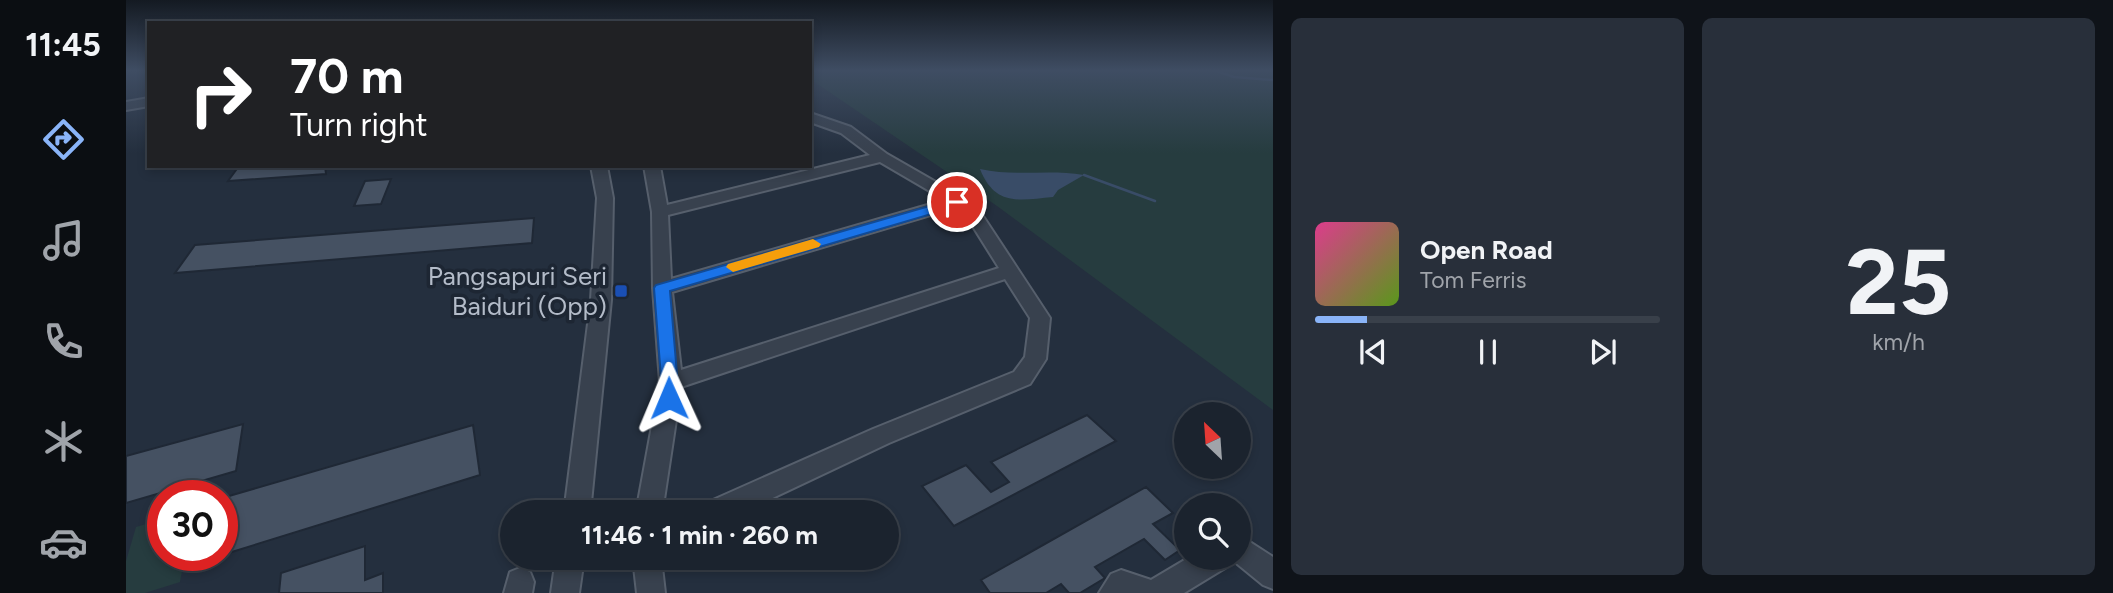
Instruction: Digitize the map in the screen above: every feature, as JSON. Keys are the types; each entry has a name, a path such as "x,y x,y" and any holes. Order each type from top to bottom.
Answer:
{"street":[{"path":"126,106 147,102"},
{"path":"741,500 881,436 1022,378 1035,359 1040,318 973,214 882,157 846,130 812,118"},
{"path":"660,212 882,157"},
{"path":"578,500 601,300 605,198 599,168"},
{"path":"651,500 670,382 662,288 660,212 652,168"},
{"path":"662,288 957,202"},
{"path":"670,382 1010,271"},
{"path":"1251,558 1273,575"},
{"path":"565,593 568,570"},
{"path":"648,570 651,593"},
{"path":"1157,593 1195,570"},
{"path":"1113,593 1121,584 1130,584 1146,593"}],"green space":[{"path":"837,98 1273,98 1273,410 997,206"},
{"path":"147,524 147,571 182,571 180,582 145,593 126,593 126,561 136,527"}],"water":[{"path":"980,169 1084,175 1058,190 1053,197 1019,199 1001,195 993,190"}],"building":[{"path":"238,168 325,168 326,174 228,181"},
{"path":"391,179 381,204 354,206 365,181"},
{"path":"534,218 532,243 175,273 195,245"},
{"path":"1087,415 1116,441 954,526 922,486 966,465 991,492 1009,482 991,462"},
{"path":"243,424 236,471 205,480 147,480 147,497 126,503 126,456"},
{"path":"473,425 480,475 238,550 238,493"},
{"path":"1146,487 1173,513 1153,524 1174,544 1174,554 1165,560 1144,539 1095,567 1105,578 1080,593 1069,593 1061,584 1046,593 990,593 981,580"},
{"path":"365,546 365,580 383,573 383,593 279,593 281,573"}],"waterway":[{"path":"1084,175 1155,201"}],"slow traffic":[{"path":"733,267 813,244"}],"place":[{"name":"Pangsapuri Seri Baiduri (Opp)","path":"621,291"}],"route":[{"path":"669,398 662,288 957,202"}]}
